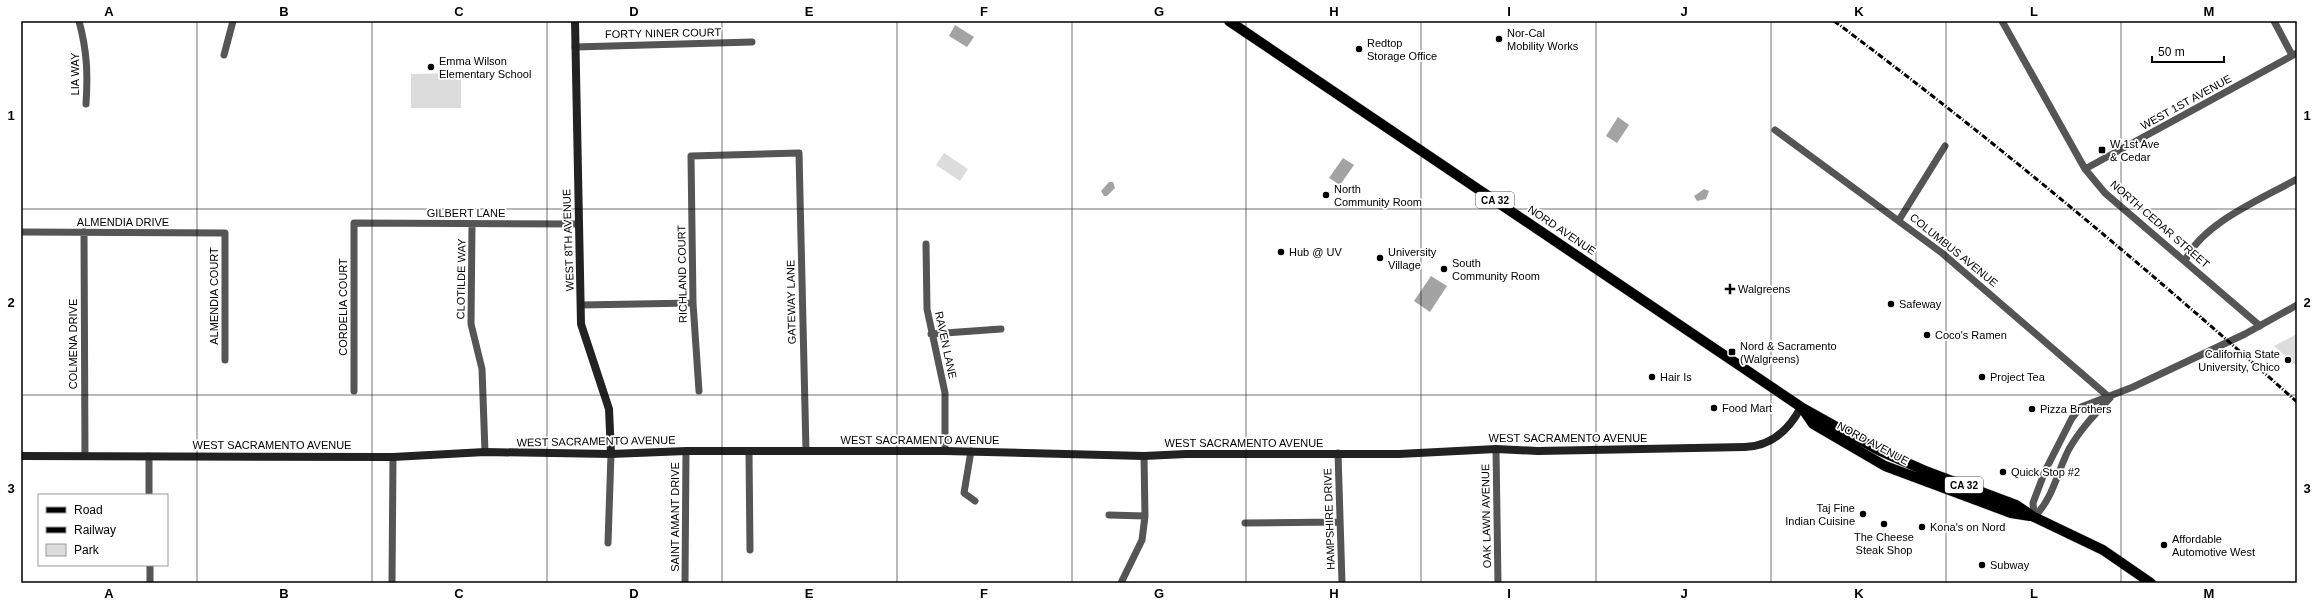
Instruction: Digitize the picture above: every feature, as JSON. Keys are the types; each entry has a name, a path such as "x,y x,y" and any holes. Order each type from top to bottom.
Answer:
{"main road":[{"name":"NORD AVENUE","path":"1229,21 1801,407 1813,424 1885,466 2011,513 2034,517 2103,550 2151,583"}],"street":[{"name":"LIA WAY","path":"79,21 87,50 88,74 86,104"},
{"path":"224,55 233,21"},
{"name":"WEST 8TH AVENUE","path":"575,21 581,324 610,409 611,454"},
{"name":"NORTH CEDAR STREET","path":"2002,21 2085,169 2105,193 2260,326"},
{"path":"2274,21 2295,54"},
{"name":"FORTY NINER COURT","path":"575,47 752,42"},
{"name":"WEST 1ST AVENUE","path":"2085,169 2295,54"},
{"name":"COLUMBUS AVENUE","path":"1775,130 1942,253 2110,398"},
{"path":"1899,220 1945,146"},
{"name":"GATEWAY LANE","path":"691,156 798,153 806,451"},
{"name":"RICHLAND COURT","path":"691,156 693,303 699,391"},
{"path":"2185,261 2191,249 2213,227 2297,179"},
{"name":"GILBERT LANE","path":"354,223 578,224"},
{"name":"CORDELIA COURT","path":"354,223 354,391"},
{"name":"CLOTILDE WAY","path":"472,224 471,324 482,369 485,452"},
{"name":"ALMENDIA DRIVE","path":"21,232 225,233"},
{"name":"COLMENA DRIVE","path":"84,232 85,456"},
{"name":"ALMENDIA COURT","path":"225,233 225,360"},
{"name":"RAVEN LANE","path":"926,244 927,309 931,334 945,393 946,451"},
{"path":"580,305 693,303"},
{"path":"2034,517 2033,503 2052,456 2072,418 2081,407 2110,398 2260,326 2297,305"},
{"path":"931,334 1001,329"},
{"path":"2034,517 2044,507 2078,434 2110,398"},
{"name":"WEST SACRAMENTO AVENUE","path":"21,456 392,457 485,452 611,454 686,451 971,451 1144,456 1399,454 1496,450 1538,451 1760,446 1777,437 1793,423 1801,407"},
{"name":"OAK LAWN AVENUE","path":"1496,450 1498,583"},
{"name":"SAINT AMANT DRIVE","path":"686,451 686,583"},
{"path":"971,451 964,493 975,501"},
{"path":"749,452 750,550"},
{"path":"608,544 611,454"},
{"name":"HAMPSHIRE DRIVE","path":"1338,454 1342,583"},
{"path":"149,456 149,494"},
{"path":"1121,583 1142,540 1145,516 1144,456"},
{"path":"392,457 392,583"},
{"path":"1109,515 1145,516"},
{"path":"1245,523 1339,522"},
{"path":"150,566 150,583"}],"green space":[{"path":"461,73 461,108 411,108 411,74"},
{"path":"944,153 968,169 960,181 936,165"},
{"path":"2297,334 2297,366 2274,346"}],"shaded area":[{"path":"955,25 974,37 967,47 949,36"},
{"path":"1618,117 1629,125 1617,143 1606,136"},
{"path":"1343,158 1354,165 1340,185 1329,178"},
{"path":"1109,182 1113,182 1115,188 1107,196 1104,196 1101,191"},
{"path":"1704,189 1709,191 1706,199 1697,201 1694,196"},
{"path":"1431,276 1447,286 1430,312 1414,301"}],"railway":[{"path":"1834,21 1953,112 2070,206 2241,352 2297,402"}],"place":[{"name":"Nor-Cal Mobility Works","path":"1499,39"},
{"name":"Redtop Storage Office","path":"1359,49"},
{"name":"Emma Wilson Elementary School","path":"431,67"},
{"name":"W 1st Ave & Cedar","path":"2102,150"},
{"name":"North Community Room","path":"1326,195"},
{"name":"Hub @ UV","path":"1281,252"},
{"name":"University Village","path":"1380,258"},
{"name":"South Community Room","path":"1444,269"},
{"name":"Walgreens","path":"1730,289"},
{"name":"Safeway","path":"1891,304"},
{"name":"Coco's Ramen","path":"1927,335"},
{"name":"Nord & Sacramento (Walgreens)","path":"1732,352"},
{"name":"California State University, Chico","path":"2288,360"},
{"name":"Hair Is","path":"1652,377"},
{"name":"Project Tea","path":"1982,377"},
{"name":"Food Mart","path":"1714,408"},
{"name":"Pizza Brothers","path":"2032,409"},
{"name":"Quick Stop #2","path":"2003,472"},
{"name":"Taj Fine Indian Cuisine","path":"1863,514"},
{"name":"The Cheese Steak Shop","path":"1884,524"},
{"name":"Kona's on Nord","path":"1922,527"},
{"name":"Affordable Automotive West","path":"2164,545"},
{"name":"Subway","path":"1982,565"}]}
